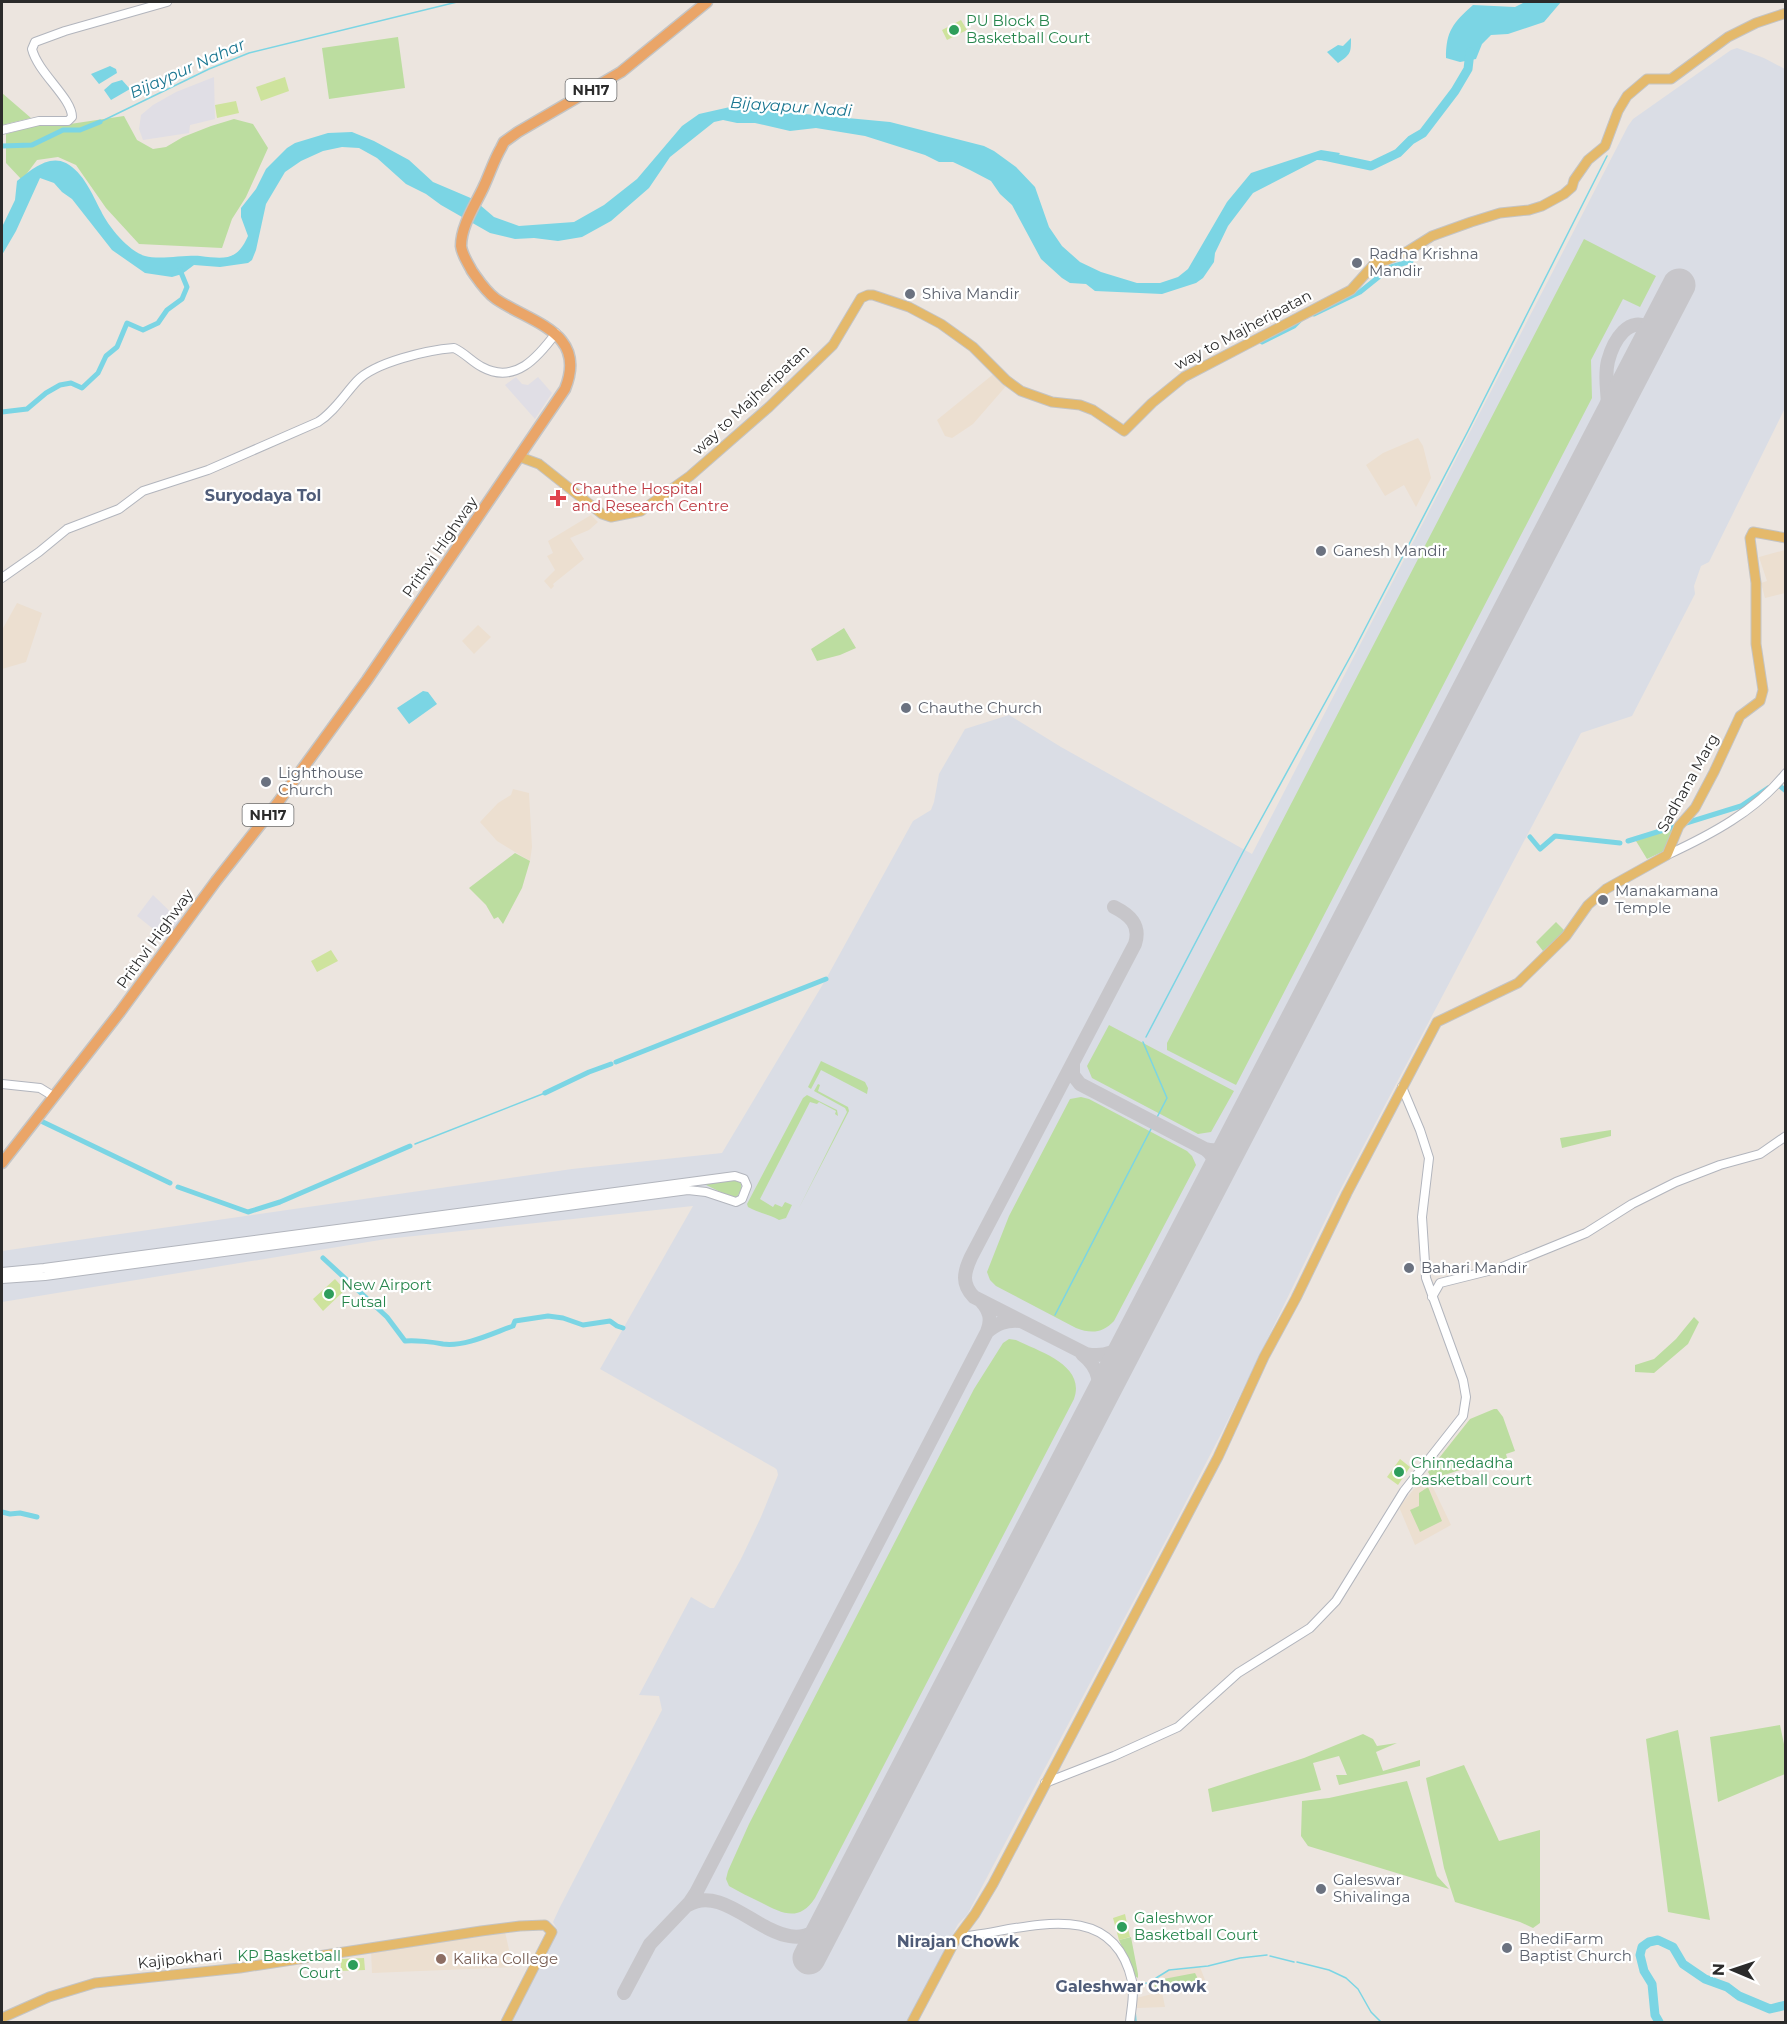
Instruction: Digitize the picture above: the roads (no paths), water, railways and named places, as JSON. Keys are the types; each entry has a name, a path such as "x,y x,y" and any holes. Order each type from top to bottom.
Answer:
{"highway":[{"name":"NH17","path":"556,333 489,293 464,256 462,237 496,156 504,142 621,72 707,2"},
{"name":"Prithvi Highway","path":"2,1163 120,1012 216,881 279,801 367,680 520,457 569,381 571,367 569,353 556,333"}],"main road":[{"path":"2,130 39,121 68,121 72,117 70,105 38,66 32,49 35,42 57,33 167,2"},
{"name":"way to Majheripatan","path":"520,457 539,464 602,514 611,517 641,511 690,476 769,407 833,345 861,298 868,294 909,307 941,324 973,346 1006,380 1021,391 1052,402 1080,405 1093,410 1124,431 1152,403 1184,377 1351,290 1376,262 1408,251 1432,236 1500,213 1529,210 1542,206 1564,194 1572,186 1588,160 1605,146 1618,111 1627,96 1647,79 1671,79 1728,37 1756,23 1785,13"},
{"path":"2,578 67,529 120,509 143,491 208,470 318,422 331,411 358,379 382,364 396,359 454,348 484,369 494,372 514,370 532,362 556,333"},
{"name":"Sadhana Marg","path":"1667,855 1679,826 1695,808 1714,772 1740,716 1762,697 1756,644 1756,584 1750,538 1753,532 1785,538"},
{"path":"912,2022 959,1937 993,1884 1218,1457 1264,1357 1437,1022 1518,983 1566,936 1588,905 1606,889 1667,855"},
{"path":"2,1084 40,1088 53,1096"},
{"path":"959,1937 1052,1924 1070,1923 1091,1927 1108,1937 1120,1950 1133,1983 1130,2022"},
{"name":"Kajipokhari","path":"2,2018 49,1997 94,1983 240,1968 481,1931 545,1925 552,1932 506,2022"}],"street":[{"path":"1667,855 1749,809 1772,790 1785,773"},
{"path":"1045,1783 1114,1756 1178,1726 1238,1673 1311,1628 1336,1601 1404,1491 1463,1416 1466,1397 1463,1380 1426,1278 1422,1216 1429,1158 1402,1087"},
{"path":"1432,1297 1440,1283 1500,1268 1555,1247 1586,1233 1632,1204 1676,1182 1719,1165 1760,1154 1785,1136"},
{"path":"2,1272 735,1176 742,1177 747,1186 742,1199 736,1203 706,1192 688,1190 80,1271 2,1279"}],"water":[{"path":"1525,2 1561,2 1544,22 1508,34 1491,35 1482,44 1476,59 1460,62 1446,58 1447,41 1452,28 1473,5 1515,7"},
{"path":"1351,38 1349,53 1338,63 1327,52 1338,45 1343,46"},
{"path":"110,66 116,69 117,73 99,84 91,74"},
{"path":"122,80 130,89 111,100 104,90 112,83"},
{"path":"730,107 890,122 984,146 1016,167 1035,187 1049,227 1062,246 1080,262 1101,272 1137,283 1160,283 1178,277 1188,269 1227,202 1251,173 1321,150 1340,153 1334,161 1317,160 1253,193 1228,226 1215,253 1214,262 1203,278 1196,283 1162,294 1095,291 1086,284 1070,283 1062,278 1041,259 1012,205 991,181 953,162 939,162 925,155 865,136 816,128 790,131 755,123 723,120 714,122 670,157 649,188 611,221 582,237 558,241 534,238 515,239 490,233 406,184 377,158 359,148 342,147 323,151 301,161 285,172 266,204 256,250 252,260 248,263 220,267 194,265 182,274 172,277 145,273 112,250 72,199 54,183 40,178 16,231 2,255 2,227 15,200 17,181 46,162 66,163 78,172 114,231 125,244 139,253 157,258 194,256 223,258 235,254 248,236 241,217 241,208 256,189 266,169 295,143 328,133 352,132 374,141 409,160 433,182 473,199 494,217 519,226 574,222 604,205 637,179 682,126 699,114"},
{"path":"423,691 428,692 437,704 409,724 397,708"}],"waterway":[{"name":"Bijaypur Nahar","path":"100,122 209,69 249,53 457,2"},
{"name":"Bijayapur Nadi","path":"1324,156 1371,166 1398,153 1411,140 1423,133 1455,91 1468,69 1470,52"},
{"name":"Bijaypur Nahar","path":"2,146 32,145 63,130 80,130 100,122"},
{"path":"1146,1037 1243,852 1354,650 1607,156"},
{"path":"1314,314 1360,292 1391,267 1411,261"},
{"path":"2,412 27,409 60,385 71,383 82,388 98,373 106,356 117,347 127,323 143,330 158,323 167,310 182,299 187,287 180,270"},
{"path":"1262,342 1294,326 1300,320"},
{"path":"1776,783 1786,791"},
{"path":"1628,841 1741,806 1768,788"},
{"path":"1530,837 1540,849 1555,836 1620,843"},
{"path":"616,1062 826,979"},
{"path":"1055,1315 1167,1098 1143,1042"},
{"path":"545,1093 611,1064"},
{"path":"415,1144 545,1093"},
{"path":"43,1122 170,1183"},
{"path":"178,1187 248,1212 280,1202 410,1146"},
{"path":"323,1258 387,1317 405,1341 460,1343 479,1339 513,1326 515,1321 548,1316 583,1325 610,1321 623,1328"},
{"path":"2,1512 37,1517"},
{"path":"1659,2022 1655,2015 1652,1984 1644,1971 1640,1955 1642,1947 1658,1940 1673,1947 1683,1964 1705,1979 1727,1987 1739,1996 1770,2009 1786,2005"},
{"path":"1137,1988 1140,1984 1148,1983 1169,1970 1208,1966 1240,1958 1267,1955"},
{"path":"1270,1956 1294,1962"},
{"path":"1297,1962 1329,1970 1346,1978 1358,1989 1371,2012 1381,2022"},
{"path":"1135,2010 1136,2022"}],"place":[{"name":"PU Block B Basketball Court","path":"954,30"},
{"name":"Radha Krishna Mandir","path":"1357,263"},
{"name":"Shiva Mandir","path":"910,294"},
{"name":"Chauthe Hospital and Research Centre","path":"558,498"},
{"name":"Ganesh Mandir","path":"1321,551"},
{"name":"Chauthe Church","path":"906,708"},
{"name":"Lighthouse Church","path":"266,782"},
{"name":"Manakamana Temple","path":"1603,900"},
{"name":"Bahari Mandir","path":"1409,1268"},
{"name":"New Airport Futsal","path":"329,1294"},
{"name":"Chinnedadha basketball court","path":"1399,1472"},
{"name":"Galeswar Shivalinga","path":"1321,1889"},
{"name":"Galeshwor Basketball Court","path":"1122,1927"},
{"name":"BhediFarm Baptist Church","path":"1507,1948"},
{"name":"Kalika College","path":"441,1959"},
{"name":"KP Basketball Court","path":"353,1965"}],"district":[{"name":"Suryodaya Tol","path":"263,495"},
{"name":"Nirajan Chowk","path":"958,1941"},
{"name":"Galeshwar Chowk","path":"1131,1986"}]}
